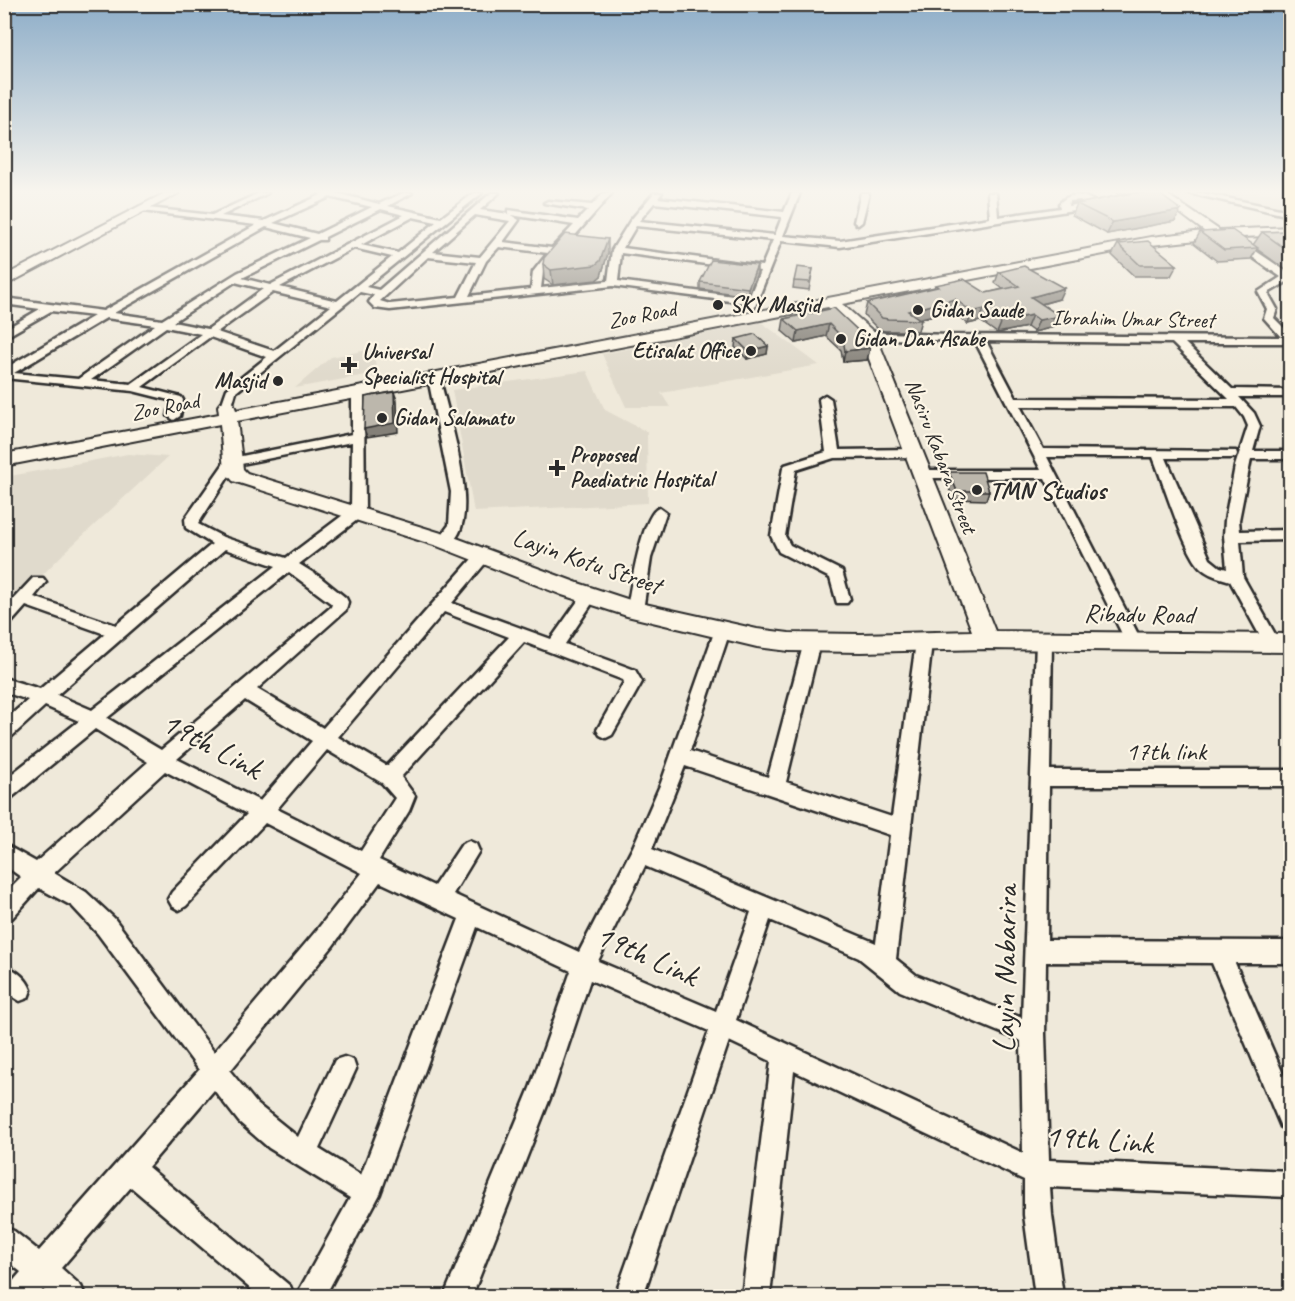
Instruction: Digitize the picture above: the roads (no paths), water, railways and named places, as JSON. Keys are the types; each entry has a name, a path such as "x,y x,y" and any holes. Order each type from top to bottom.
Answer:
{"main road":[{"path":"4,282 57,254"},
{"name":"Zoo Road","path":"4,460 227,412 1047,254"},
{"name":"Zoo Road","path":"4,447 174,416 227,412 358,393 752,309 831,302 1084,254"},
{"name":"Nasiru Kabara Street","path":"831,302 867,333 987,640"},
{"path":"227,412 232,462"},
{"name":"Layin Kotu Street","path":"232,462 234,471 240,477 252,482 444,541 635,610 722,631 789,642 987,640"},
{"name":"Ribadu Road","path":"987,640 1281,643"}],"street":[{"path":"4,375 212,254"},
{"path":"81,382 164,323 234,279 284,254"},
{"path":"133,387 206,332 270,289 337,254"},
{"path":"388,254 399,256"},
{"path":"227,412 231,391 402,254"},
{"path":"482,260 426,254 381,293 374,303 379,306 613,283 752,309 771,254"},
{"path":"462,299 488,254"},
{"path":"536,291 538,272 552,254"},
{"path":"613,283 617,254"},
{"path":"646,254 765,269"},
{"path":"1247,254 1288,277 1263,291 1272,309 1269,318 1290,340"},
{"path":"234,279 339,305"},
{"path":"358,289 381,293"},
{"path":"4,301 164,323 206,332 276,356"},
{"path":"4,313 21,303"},
{"path":"4,335 50,307"},
{"name":"Ibrahim Umar Street","path":"867,333 939,338 1290,340"},
{"path":"978,337 1040,453 1106,590 1134,642"},
{"path":"1175,339 1239,403 1250,416 1254,426 1238,454 1232,536 1235,577 1281,643"},
{"path":"4,375 133,387 176,398 174,416"},
{"path":"434,378 456,479 459,515 453,534 444,541"},
{"path":"4,792 287,565 356,513 358,393"},
{"path":"1228,393 1290,393"},
{"path":"825,399 833,454"},
{"path":"1012,402 1239,403"},
{"path":"4,910 37,875 163,761 338,610 340,602 325,588 287,565 197,531 191,525 192,519 232,462 358,436"},
{"path":"842,599 837,575 784,548 778,536 790,468 833,454 914,453"},
{"path":"1040,453 1290,455"},
{"path":"1158,454 1204,562 1215,571 1235,577"},
{"path":"922,474 1050,474"},
{"path":"635,610 644,558 659,513"},
{"path":"1232,536 1290,535"},
{"path":"4,733 224,542"},
{"path":"179,899 263,811 483,556"},
{"path":"4,620 38,582"},
{"path":"554,646 590,595"},
{"path":"23,599 119,633"},
{"path":"441,605 626,673 633,682 606,730"},
{"path":"459,1296 542,1088 584,965 640,854 680,756 722,631"},
{"path":"389,777 521,635"},
{"path":"775,788 812,642"},
{"path":"884,964 924,642"},
{"name":"Layin Nabarira","path":"1044,642 1033,1034 1038,1215 1049,1296"},
{"name":"19th Link","path":"4,685 43,697 95,720 163,761 438,899 723,1025 1037,1173 1290,1184"},
{"path":"19,1296 214,1071 324,939 371,867 405,796 389,777 245,691"},
{"path":"680,756 901,829"},
{"name":"17th link","path":"1041,778 1290,778"},
{"path":"438,899 469,850"},
{"path":"4,853 79,900 106,926 248,1113 278,1139 367,1194"},
{"path":"640,854 867,950 908,983 1033,1034"},
{"path":"629,1296 764,906"},
{"path":"310,1296 367,1194 471,914"},
{"path":"1036,951 1290,952"},
{"path":"1219,952 1290,1118"},
{"path":"756,1296 784,1053"},
{"path":"303,1155 344,1069"},
{"path":"129,1168 280,1296"},
{"path":"4,1241 71,1296"}],"place":[{"name":"SKY Masjid","path":"718,305"},
{"name":"Gidan Saude","path":"918,310"},
{"name":"Gidan Dan Asabe","path":"841,339"},
{"name":"Etisalat Office","path":"751,351"},
{"name":"Universal Specialist Hospital","path":"349,365"},
{"name":"Masjid","path":"278,381"},
{"name":"Gidan Salamatu","path":"382,418"},
{"name":"Proposed Paediatric Hospital","path":"557,468"},
{"name":"TMN Studios","path":"977,490"}]}
